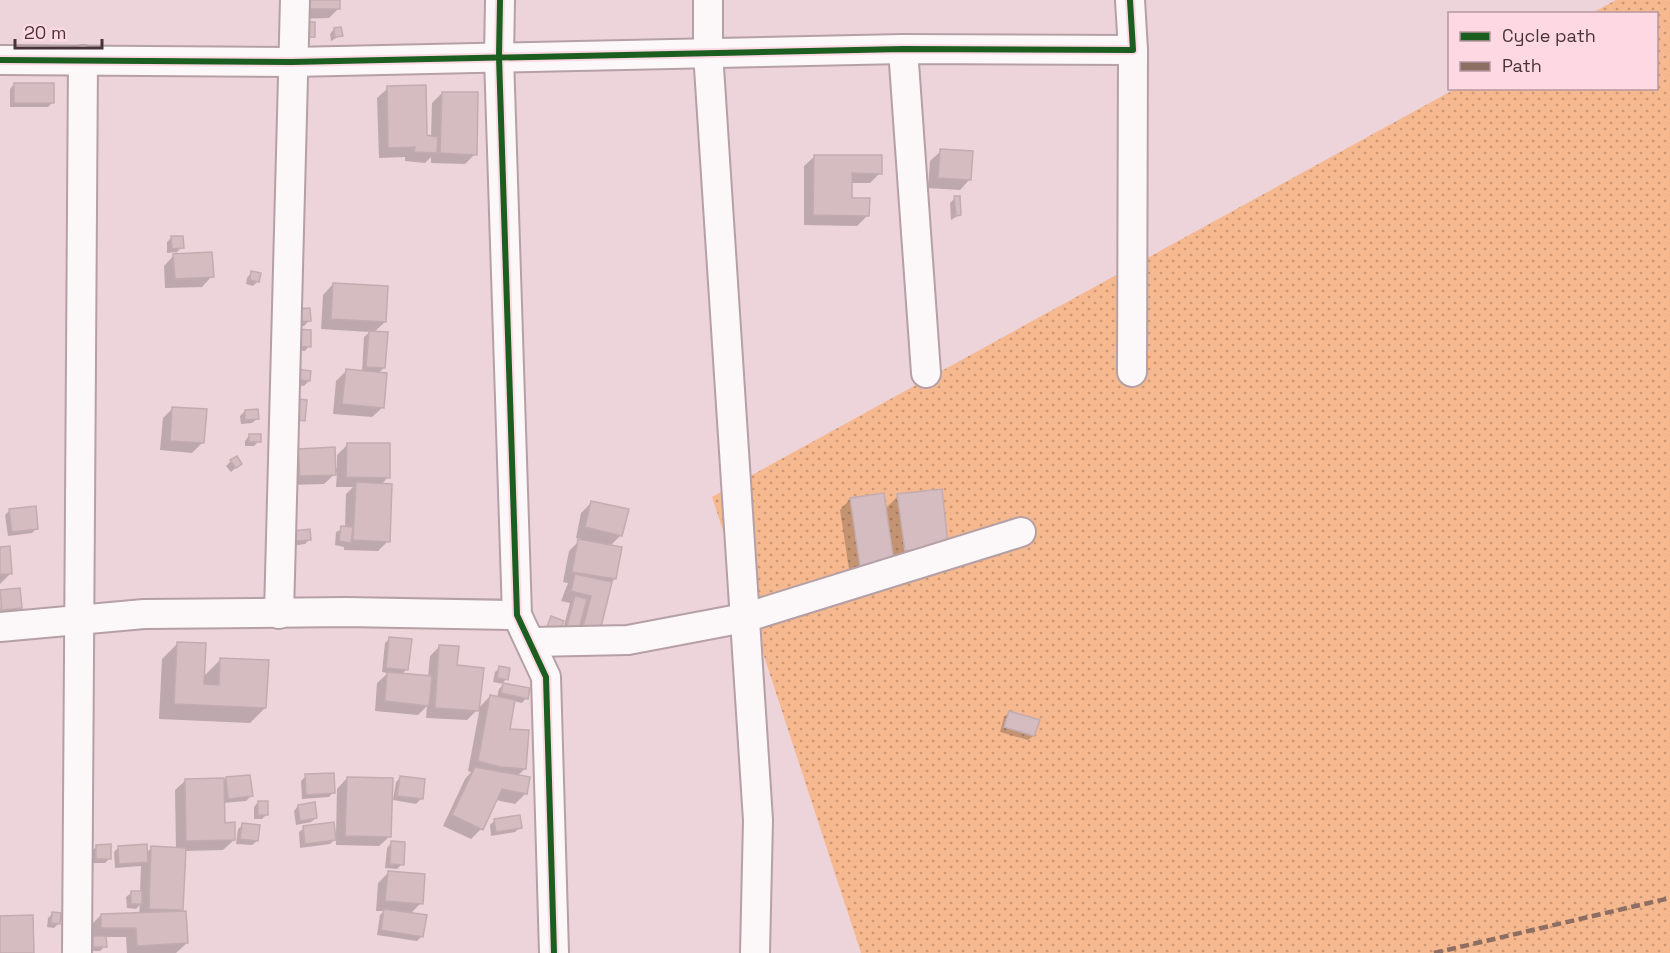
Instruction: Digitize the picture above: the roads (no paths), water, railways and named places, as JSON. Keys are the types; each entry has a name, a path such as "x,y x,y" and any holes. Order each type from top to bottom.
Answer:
{"street":[{"path":"279,614 295,0"},
{"path":"500,0 499,57 517,615 532,642 546,677 554,953"},
{"path":"708,0 708,52 758,820 756,953"},
{"path":"1130,0 1133,50 1132,372"},
{"path":"903,49 926,373"},
{"path":"0,60 292,62 903,49 1133,50"},
{"path":"77,953 83,60"},
{"path":"532,642 628,640 744,618 1021,532"},
{"path":"0,627 144,614 346,612 517,615"}]}
